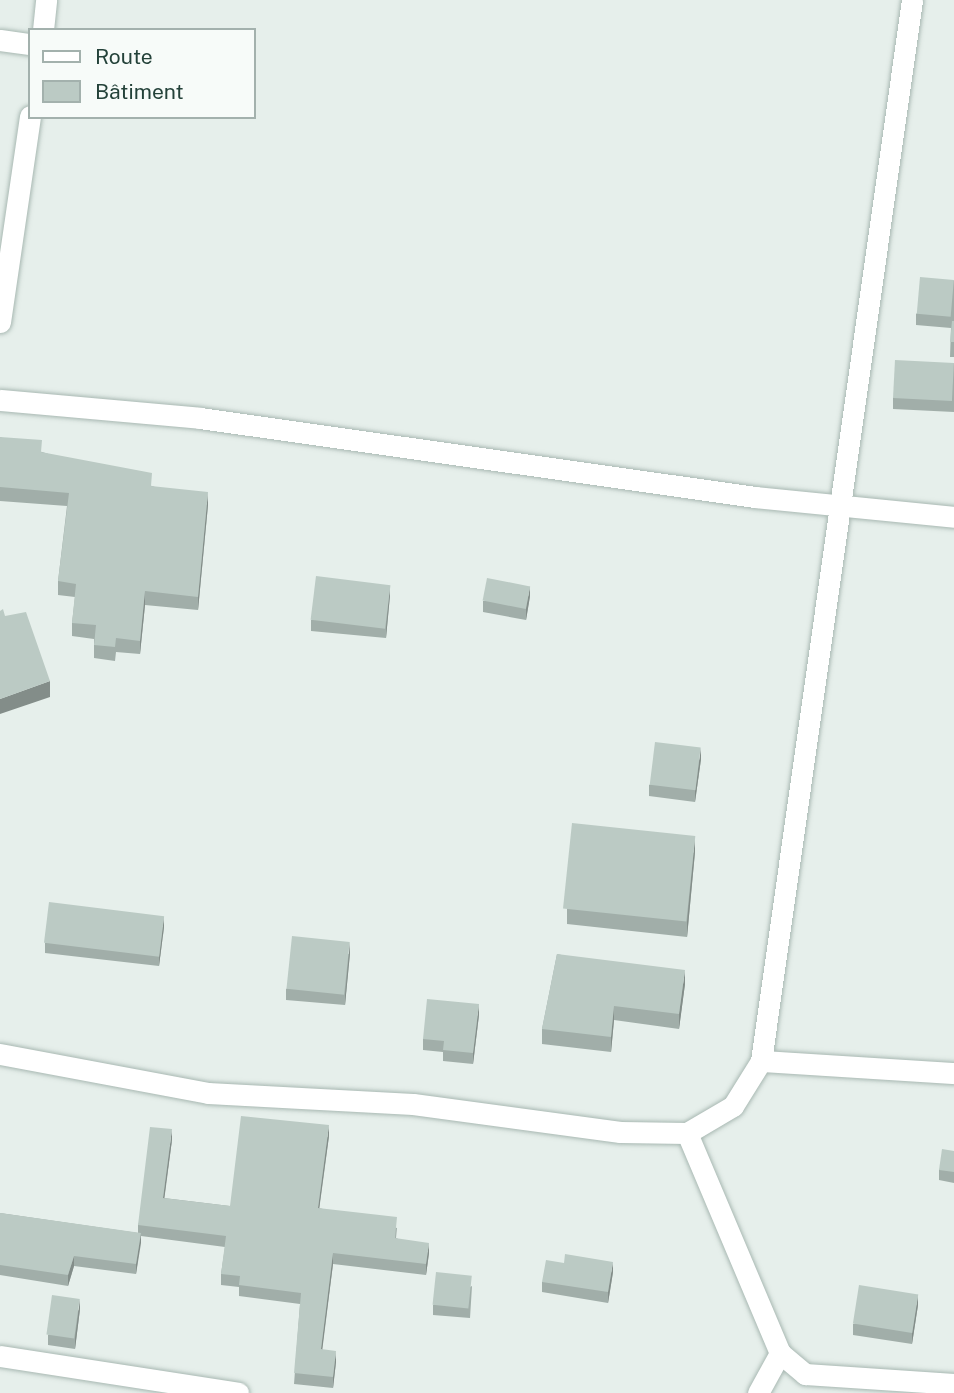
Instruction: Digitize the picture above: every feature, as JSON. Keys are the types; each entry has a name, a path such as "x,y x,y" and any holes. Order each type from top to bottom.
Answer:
{"street":[{"path":"43,28 46,0"},
{"path":"0,1054 208,1093 413,1104 620,1132 687,1133 733,1106 761,1061 844,502 912,0"},
{"path":"0,40 28,44"},
{"path":"0,322 30,119"},
{"path":"0,400 200,418 755,497 844,502 954,517"},
{"path":"761,1061 954,1073"},
{"path":"687,1133 780,1353 805,1374 954,1384"},
{"path":"758,1393 780,1353"},
{"path":"0,1356 238,1393"}],"building":[{"path":"920,277 954,280 951,317 917,314"},
{"path":"952,321 954,342 950,342"},
{"path":"895,360 954,363 952,401 893,398"},
{"path":"0,437 42,440 41,452 152,473 151,486 208,492 198,597 145,591 140,641 116,638 115,647 94,645 96,625 72,623 76,584 58,581 69,493 0,487"},
{"path":"316,576 390,585 385,629 311,620"},
{"path":"487,578 530,586 526,609 483,601"},
{"path":"3,609 5,616 26,612 50,681 0,699 0,611"},
{"path":"655,742 701,748 695,790 650,785"},
{"path":"572,823 695,836 686,921 563,909"},
{"path":"49,902 164,916 159,957 44,943"},
{"path":"292,936 350,942 344,995 286,989"},
{"path":"557,954 685,970 679,1014 614,1006 611,1037 542,1029"},
{"path":"427,999 479,1004 473,1053 443,1050 444,1041 423,1039"},
{"path":"241,1116 329,1125 318,1208 397,1217 395,1238 429,1243 426,1264 333,1253 321,1349 336,1351 333,1377 294,1373 301,1293 239,1285 240,1276 221,1274 226,1236 138,1225 150,1127 172,1129 163,1198 230,1206"},
{"path":"942,1149 954,1151 954,1172 939,1170"},
{"path":"0,1213 141,1233 136,1264 74,1256 68,1275 0,1265"},
{"path":"565,1254 613,1262 608,1292 542,1282 546,1260 564,1263"},
{"path":"436,1272 472,1276 468,1309 433,1305"},
{"path":"859,1285 918,1294 912,1333 853,1324"},
{"path":"52,1295 80,1299 74,1339 46,1335"}]}
